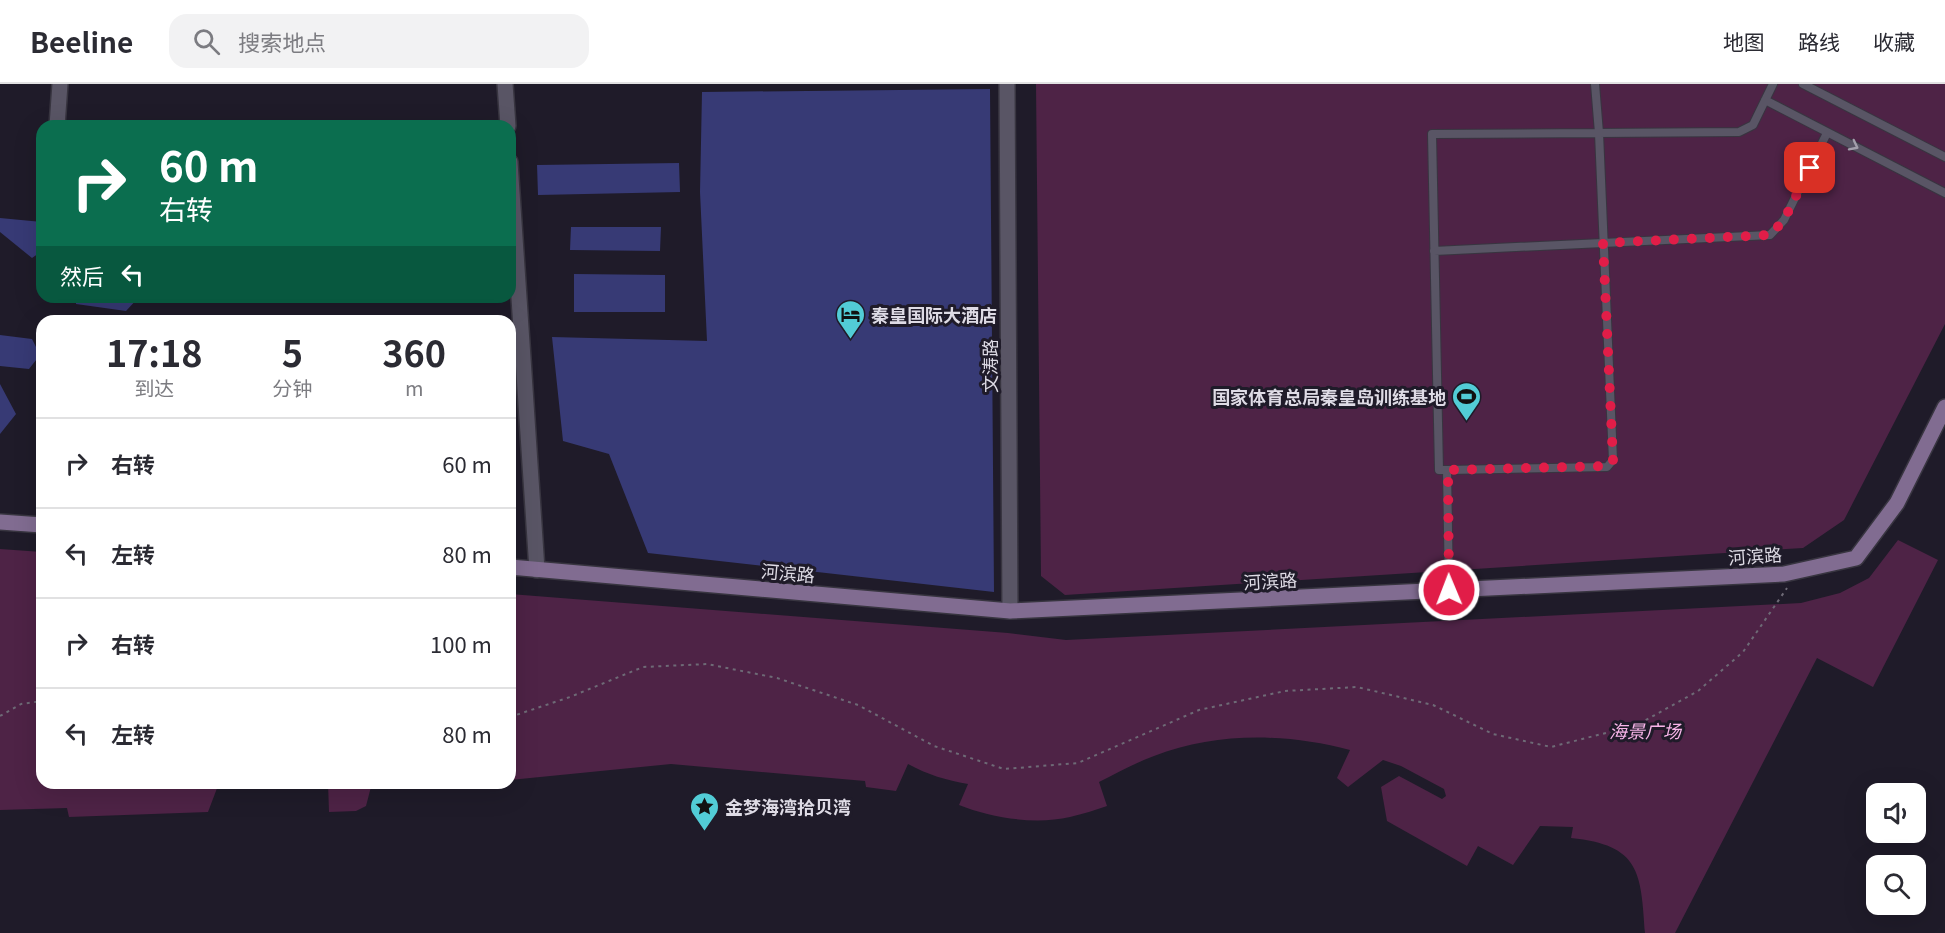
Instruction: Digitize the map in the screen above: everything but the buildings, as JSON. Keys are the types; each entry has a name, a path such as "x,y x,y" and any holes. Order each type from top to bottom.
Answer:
{"street":[{"path":"57,120 60,84"},
{"path":"505,84 508,120"},
{"name":"文涛路","path":"1007,84 1010,611"},
{"path":"516,253 537,570"},
{"name":"河滨路","path":"516,568 1010,611 1784,574 1856,558 1897,503 1945,407"},
{"path":"0,522 36,525"}],"lane":[{"path":"1595,84 1599,133 1613,460 1608,466 1439,470 1432,134 1599,133 1739,132 1753,125 1773,84"},
{"path":"1803,84 1945,157"},
{"path":"1765,100 1945,193"},
{"path":"1434,251 1770,235 1784,220 1827,133"},
{"path":"1448,470 1449,590"}],"path":[{"path":"516,715 570,697 643,668 707,664 777,678 858,705 934,746 1004,769 1078,763 1199,710 1285,691 1357,687 1433,705 1493,734 1551,747 1637,725 1698,691 1743,652 1799,570"},
{"path":"0,716 21,704 36,702"}],"green space":[{"name":"国家体育总局秦皇岛训练基地","path":"1036,84 1945,84 1945,324 1844,520 1803,548 1065,595 1041,576"},
{"name":"海景广场","path":"1898,540 1938,560 1873,687 1817,658 1675,933 1645,933 1641,893 1632,865 1624,855 1611,847 1571,838 1573,827 1540,826 1513,865 1478,846 1467,866 1387,821 1381,787 1399,776 1442,799 1446,796 1444,789 1401,766 1383,760 1348,787 1337,778 1350,750 1301,740 1226,739 1178,748 1140,762 1099,782 1107,806 1070,817 1043,820 999,817 959,805 968,784 937,777 908,764 896,791 866,787 865,781 671,764 516,779 516,594 1008,633 1066,640 1801,603 1840,593 1869,578"},
{"path":"0,549 36,552 36,789 217,789 208,812 69,817 67,808 0,810"},
{"path":"328,789 370,789 366,806 356,811 329,812"}],"place":[{"name":"秦皇国际大酒店","path":"850,340"},
{"name":"国家体育总局秦皇岛训练基地","path":"1467,422"},
{"name":"金梦海湾拾贝湾","path":"704,832"}],"route":[{"path":"1449,590 1448,470 1608,466 1613,460 1603,243 1770,235 1784,220 1810,168"}]}
